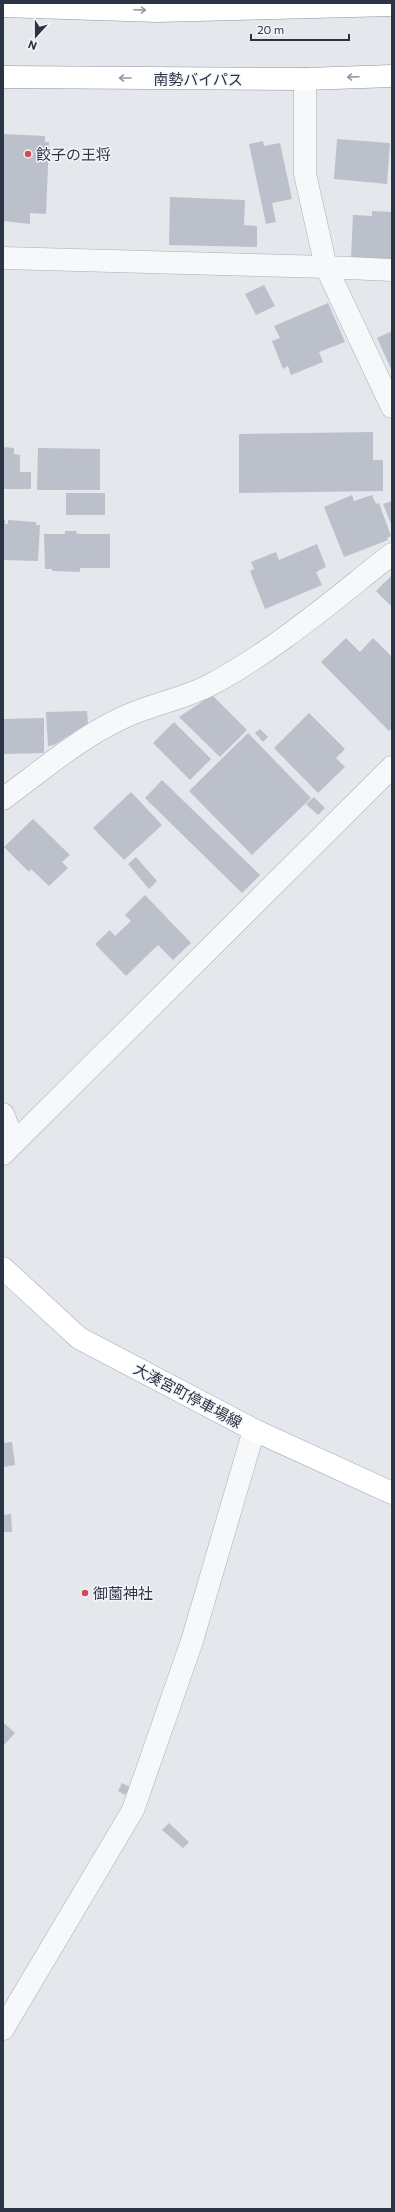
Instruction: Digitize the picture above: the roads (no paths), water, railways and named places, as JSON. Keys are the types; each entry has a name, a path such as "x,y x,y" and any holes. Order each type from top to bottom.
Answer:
{"main road":[{"path":"3,6 157,11 392,5"},
{"name":"南勢バイパス","path":"3,77 305,79 392,76"},
{"name":"大湊宮町停車場線","path":"3,1268 79,1338 254,1430 392,1493"}],"street":[{"path":"305,79 305,174 326,268 392,407"},
{"path":"3,258 392,270"},
{"path":"3,798 91,734 122,718 173,701 208,686 271,647 392,554"},
{"path":"8,1148 392,767"},
{"path":"3,1114 8,1148"},
{"path":"3,2028 133,1810 192,1641 254,1430"}],"place":[{"name":"餃子の王将","path":"28,154"},
{"name":"御薗神社","path":"85,1593"}]}
